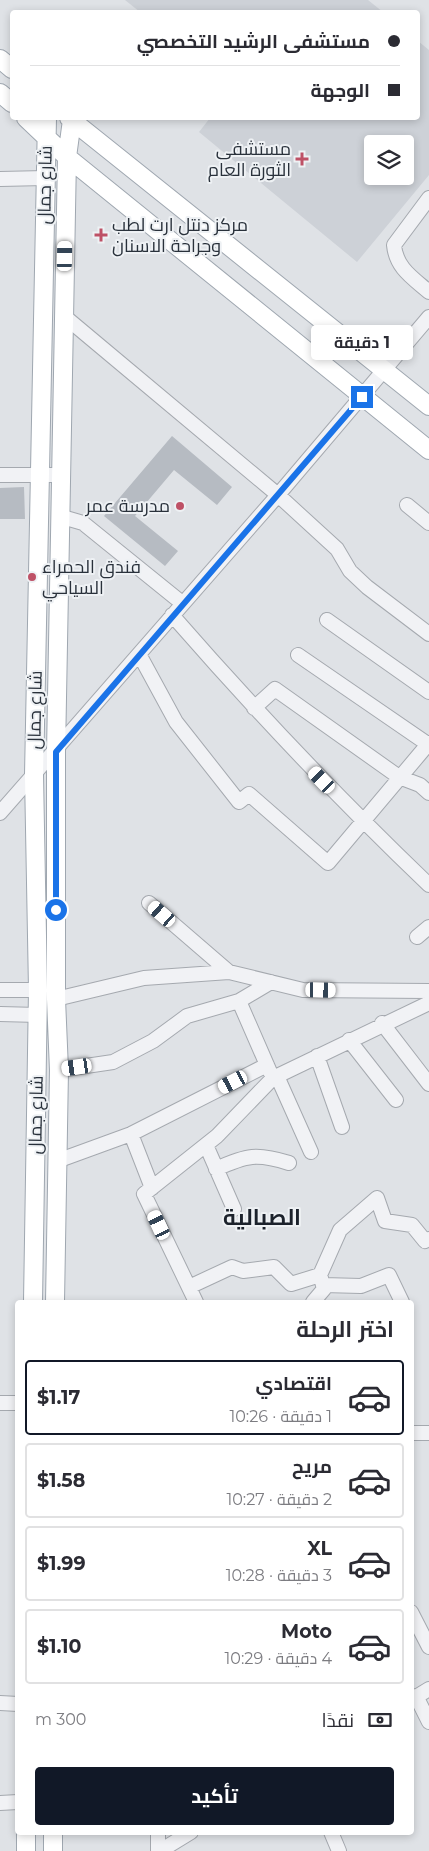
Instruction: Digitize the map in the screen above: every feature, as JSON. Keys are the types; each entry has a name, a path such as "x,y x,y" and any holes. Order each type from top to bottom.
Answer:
{"main road":[{"path":"0,59 10,67"},
{"path":"0,93 10,101"},
{"path":"28,120 67,157 429,450"},
{"name":"شارع جمال","path":"33,1300 38,1015 34,775 47,120"},
{"name":"شارع جمال","path":"55,1300 59,1070 56,998 56,752 59,516 67,157 70,120"},
{"path":"71,120 429,406"},
{"path":"26,1835 26,1851"},
{"path":"53,1835 53,1851"}],"street":[{"path":"0,179 45,178"},
{"path":"429,198 394,245 395,256 400,267 429,292"},
{"path":"64,316 278,496 337,549 350,571 367,587 429,634"},
{"path":"0,813 56,752 182,603 278,496 428,321"},
{"path":"0,475 60,475"},
{"path":"407,505 429,522"},
{"path":"59,516 83,523 182,603"},
{"path":"172,615 254,708 363,823 429,885"},
{"path":"327,620 429,692"},
{"path":"139,654 176,722 238,802 249,794 328,863 363,823 399,777 429,744 298,655"},
{"path":"254,708 275,689 399,777 420,785 429,793"},
{"path":"149,903 229,972"},
{"path":"417,938 429,927"},
{"path":"56,998 144,978 229,972 303,990 429,992"},
{"path":"59,1070 113,1062 153,1041 186,1016 239,1001 271,982"},
{"path":"0,990 38,990"},
{"path":"239,1001 272,1073 312,1152"},
{"path":"57,1161 131,1134 272,1073 317,1056 382,1023 429,1003"},
{"path":"0,1014 38,1015"},
{"path":"382,1023 429,1084"},
{"path":"348,1040 396,1100"},
{"path":"317,1056 342,1127"},
{"path":"195,1300 144,1194 218,1136 272,1073"},
{"path":"131,1134 152,1188"},
{"path":"206,1145 234,1209"},
{"path":"216,1169 239,1158 265,1155 289,1163"},
{"path":"319,1293 340,1230 377,1198 385,1221 412,1224 425,1241 429,1238"},
{"path":"189,1287 232,1267 243,1271 274,1267 291,1284 319,1293 361,1286 389,1276 401,1300"},
{"path":"0,1403 15,1403"},
{"path":"414,1433 429,1433"},
{"path":"414,1618 429,1648"},
{"path":"429,1689 414,1698 429,1722"},
{"path":"0,1703 15,1704"},
{"path":"0,1803 15,1802"},
{"path":"158,1835 159,1851 186,1835"},
{"path":"332,1835 338,1851"}],"shaded area":[{"path":"125,0 368,0 380,10 138,10"},
{"name":"مستشفى الثورة العام","path":"420,43 429,50 429,175 357,262 199,132 208,120 420,120"}],"building":[{"path":"172,436 232,487 217,505 174,470 135,516 178,551 165,566 104,516"},
{"path":"24,487 25,519 0,519 0,488"}],"place":[{"name":"مستشفى الثورة العام","path":"302,159"},
{"name":"مركز دنتل ارت لطب وجراحة الاسنان","path":"101,235"},
{"name":"مدرسة عمر","path":"180,506"},
{"name":"فندق الحمراء السياحي","path":"32,577"}],"district":[{"name":"الصبالية","path":"262,1217"}],"route":[{"path":"56,910 56,752 182,603 278,496 362,397"}]}
